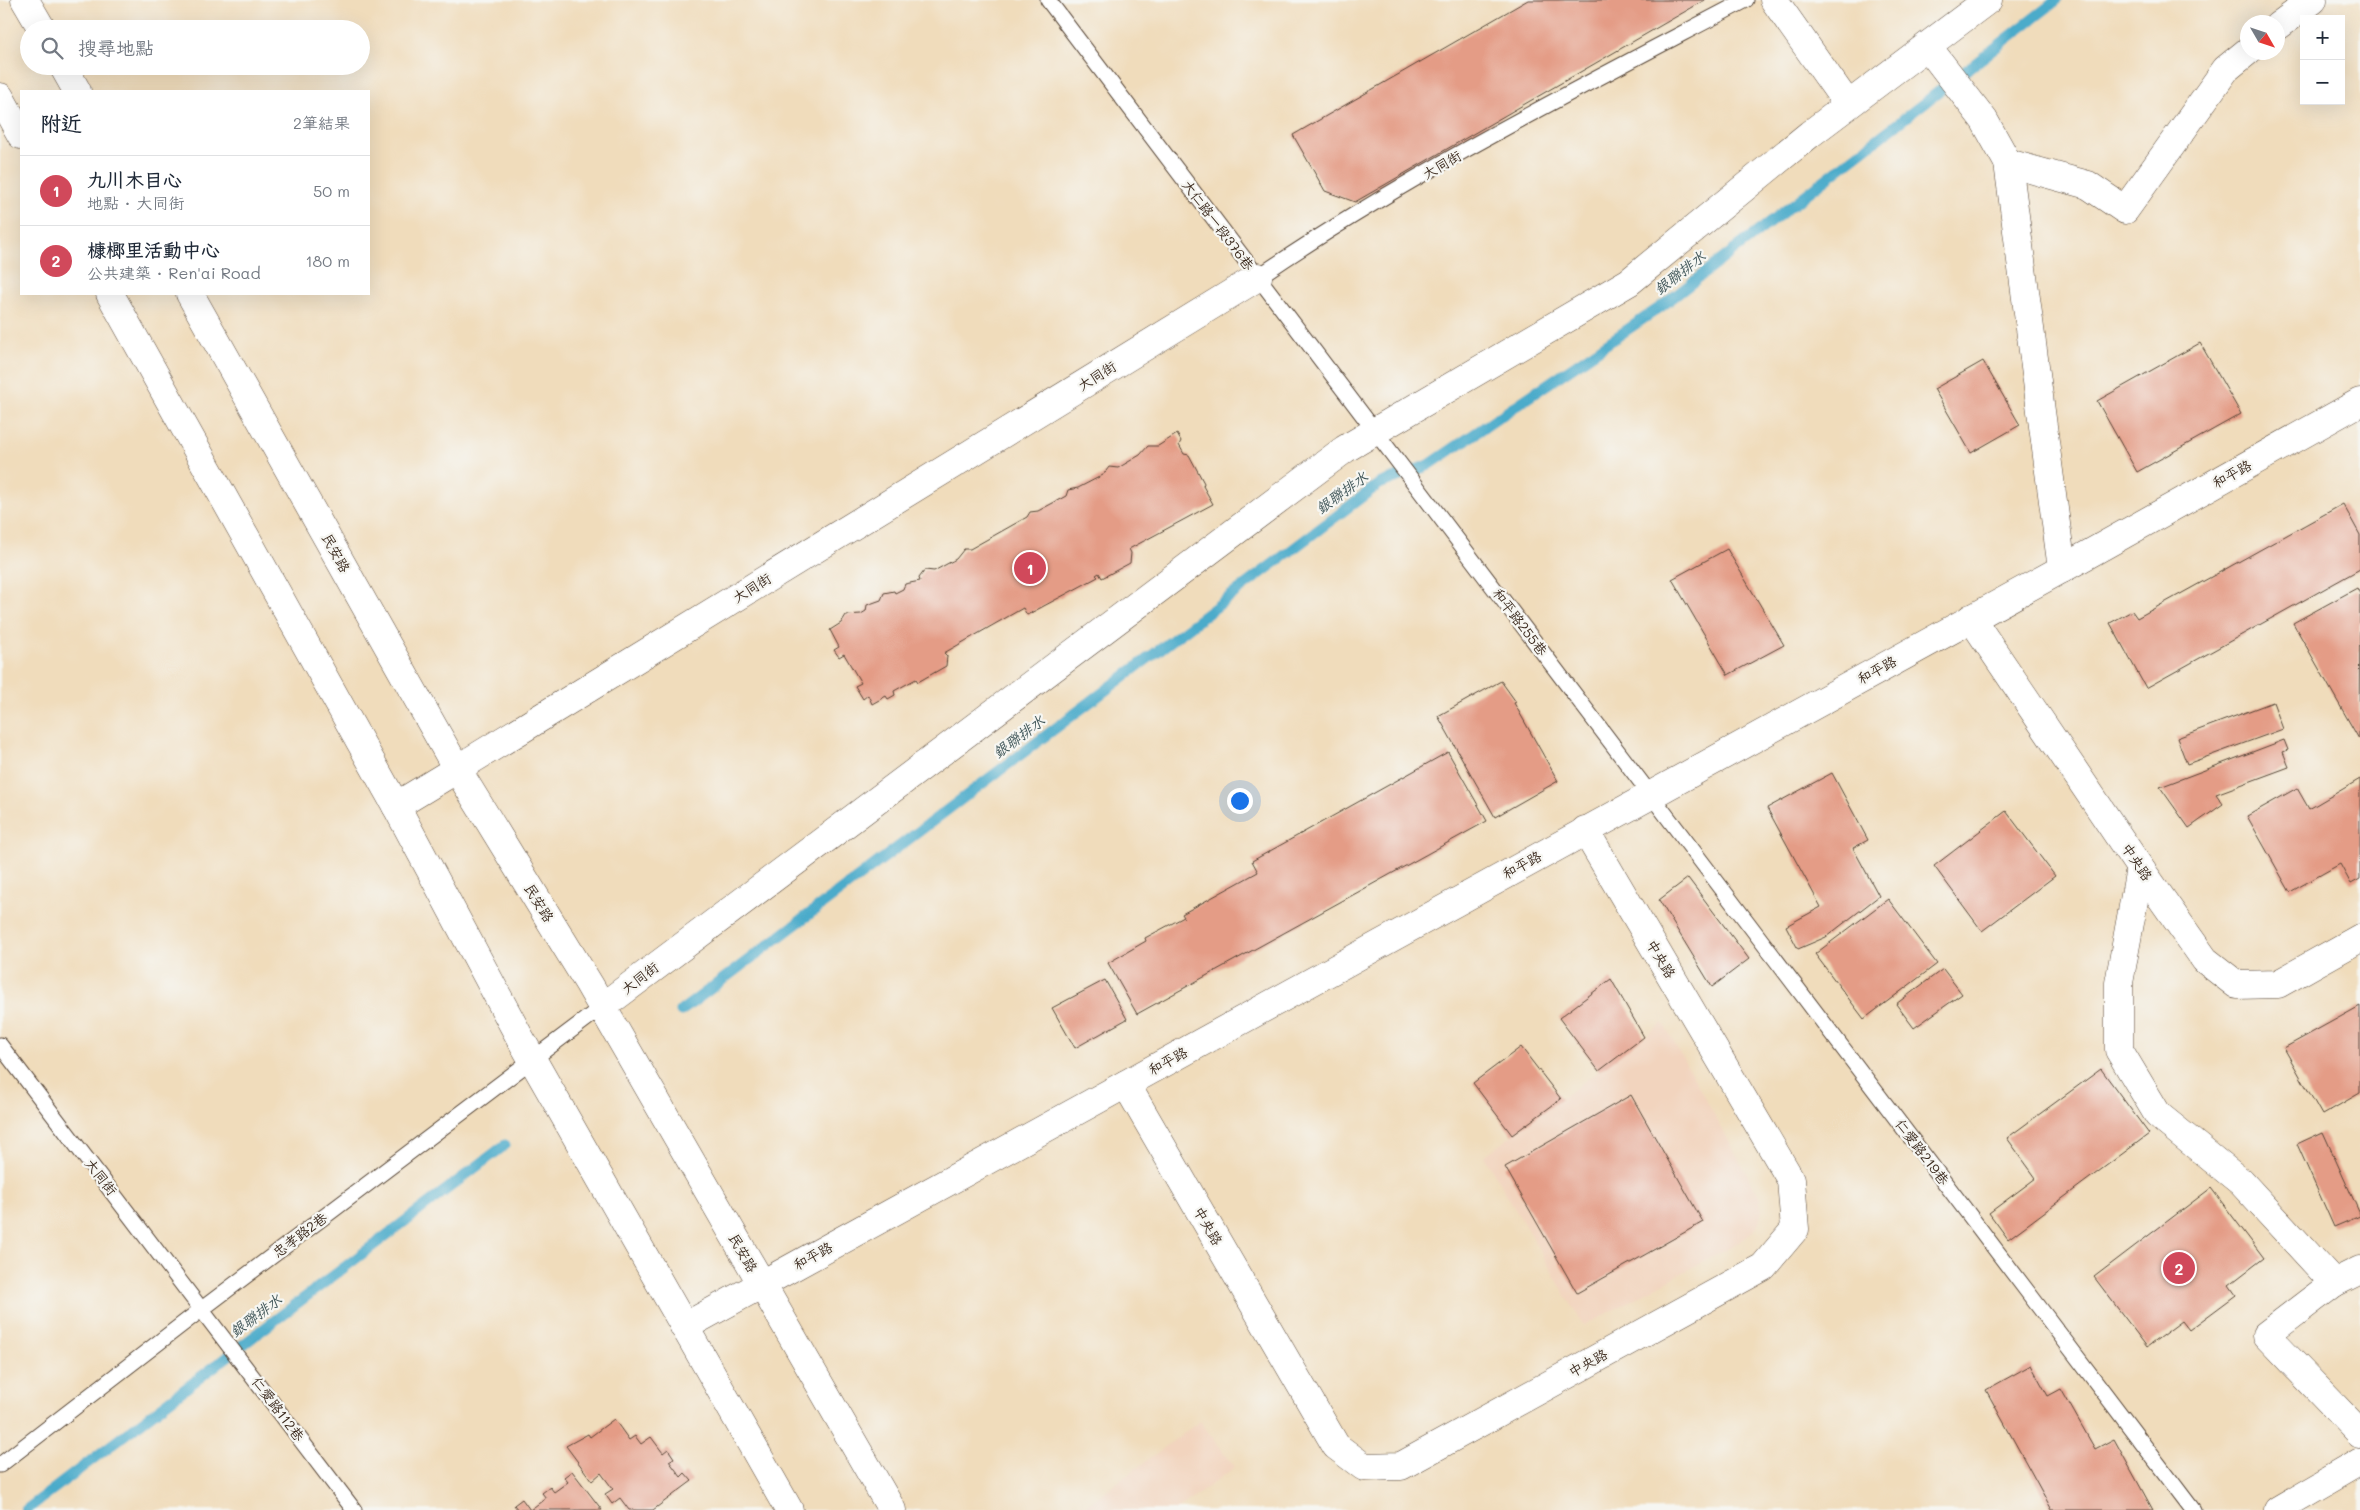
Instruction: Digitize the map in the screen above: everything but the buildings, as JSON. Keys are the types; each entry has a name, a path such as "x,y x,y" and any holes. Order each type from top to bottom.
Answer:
{"street":[{"path":"25,0 37,20"},
{"path":"1774,0 1848,105"},
{"path":"1988,0 1928,47 1984,120 2008,163 2062,569"},
{"path":"2285,21 2313,0"},
{"name":"大同街","path":"602,1006 1345,448 1382,440 1629,282 1848,105 1928,47"},
{"path":"2008,163 2088,184 2125,210 2226,69 2240,58"},
{"path":"68,75 76,90"},
{"path":"0,97 20,133"},
{"name":"大同街","path":"396,806 1258,277"},
{"path":"111,295 396,806 532,1059 789,1510"},
{"name":"民安路","path":"191,295 457,769 602,1006 892,1510"},
{"name":"和平路","path":"684,1327 2062,569 2360,402"},
{"name":"中央路","path":"1972,618 2140,868 2205,960 2237,985 2278,984 2360,938"},
{"name":"中央路","path":"1126,1084 1336,1446 1364,1467 1402,1466 1763,1267 1794,1229 1791,1180 1585,830"},
{"path":"2140,868 2119,983 2119,1050 2158,1115 2241,1182 2334,1283"},
{"path":"2360,1270 2334,1283 2266,1335 2360,1433"},
{"path":"2278,1510 2360,1462"}],"lane":[{"name":"大仁路一段376巷","path":"1048,0 1382,440"},
{"name":"大同街","path":"1258,277 1323,232 1532,114 1746,0"},
{"name":"和平路255巷","path":"1382,440 1651,794"},
{"name":"仁愛路219巷","path":"1651,794 2193,1510"},
{"name":"忠孝路2巷","path":"0,1465 202,1309 602,1006"},
{"name":"大同街","path":"0,1045 202,1309"},
{"name":"仁愛路112巷","path":"202,1309 354,1510"}],"shaded area":[{"path":"1663,1023 1759,1195 1762,1211 1755,1229 1739,1242 1584,1326 1484,1156"},
{"path":"1200,1421 1235,1467 1177,1510 1080,1510"}],"waterway":[{"name":"銀聯排水","path":"681,1011 1379,484 1429,465 1662,306 2057,0"},
{"name":"銀聯排水","path":"26,1510 505,1145"}],"place":[{"name":"九川木目心","path":"1030,568"},
{"name":"槺榔里活動中心","path":"2179,1268"}]}
